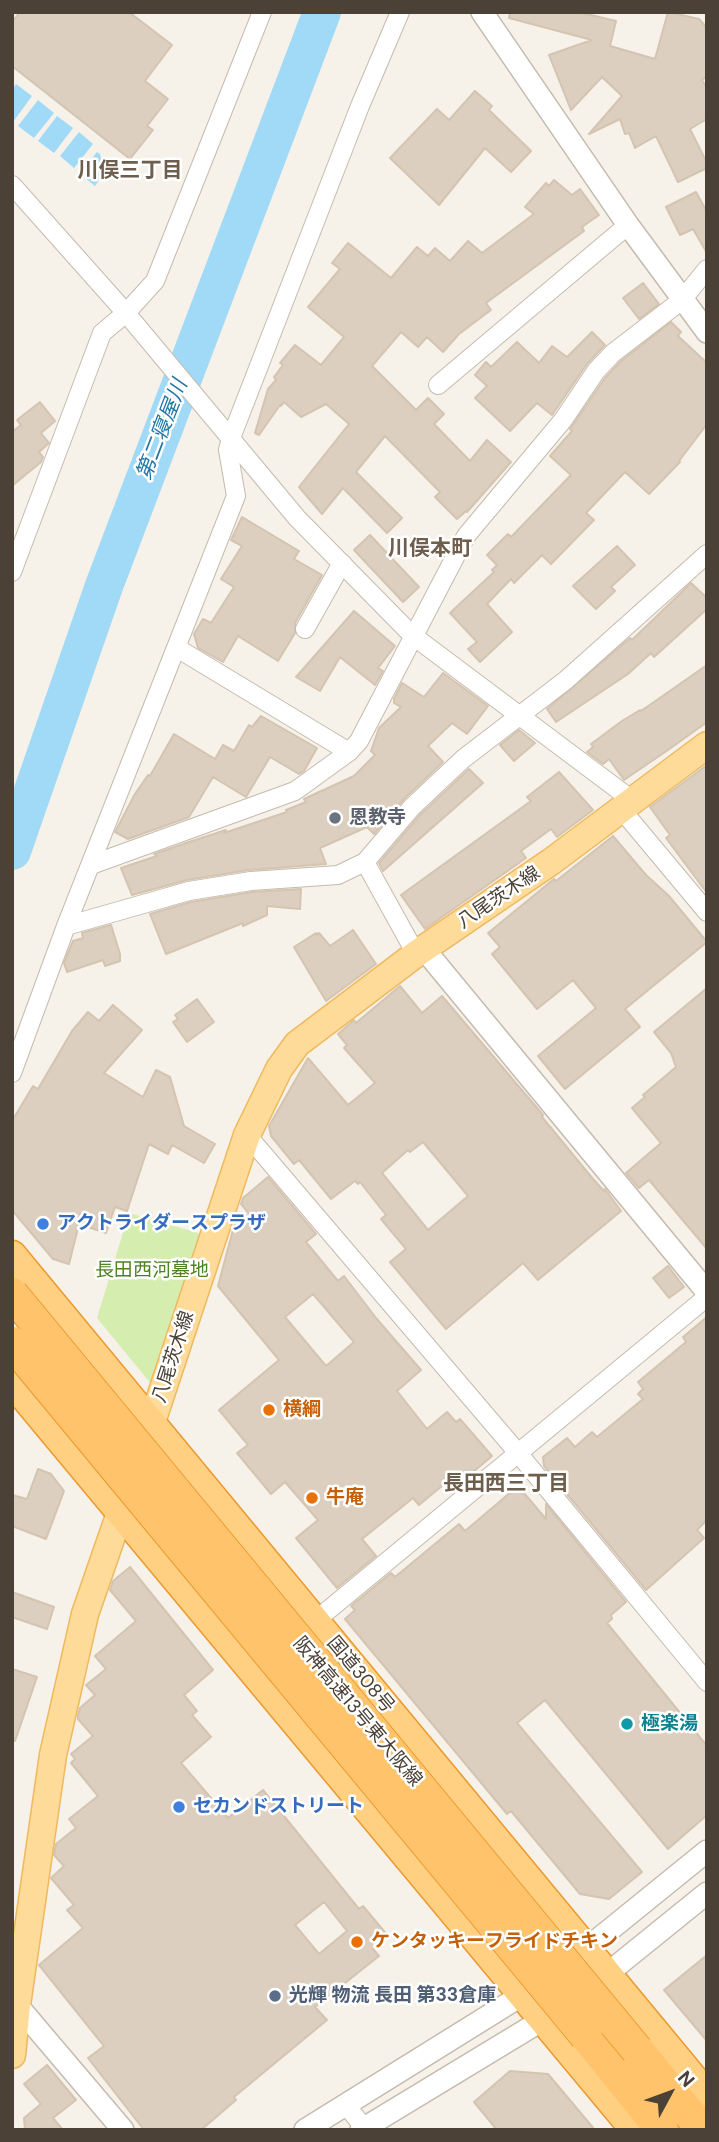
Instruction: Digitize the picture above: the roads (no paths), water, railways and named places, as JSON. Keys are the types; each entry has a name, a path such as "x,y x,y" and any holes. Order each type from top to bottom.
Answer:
{"highway":[{"name":"国道308号","path":"12,1255 707,2095"},
{"name":"阪神高速13号東大阪線","path":"12,1294 703,2130"},
{"name":"阪神高速13号東大阪線","path":"12,1343 662,2130"},
{"path":"12,1382 635,2130"},
{"path":"586,2036 617,2077 650,2130"}],"main road":[{"name":"八尾茨木線","path":"12,2055 53,1755 85,1614 152,1424 247,1135 279,1069 297,1044 420,952 552,861 707,745"}],"street":[{"path":"12,572 17,537 102,333 126,313 155,281 262,12"},
{"path":"12,1073 66,926 236,496 228,450 231,438 355,119 400,12"},
{"path":"482,12 628,225 707,332"},
{"path":"12,184 126,313 297,518 412,635 518,715 626,805 707,912"},
{"path":"438,385 628,225"},
{"path":"91,865 295,791 349,752 359,740 466,536 563,420 596,371 613,352 682,300 707,269"},
{"path":"66,926 189,891 251,881 338,875 365,862 422,797 463,759 566,680 707,554"},
{"path":"305,629 342,563"},
{"path":"177,649 349,752"},
{"path":"315,1621 707,1295 420,952 365,862"},
{"path":"247,1135 518,1453 707,1682"},
{"path":"305,2130 524,1996 588,1949 707,1851"},
{"path":"346,2105 364,2129 544,2020 608,1974 707,1893"},
{"path":"17,2005 123,2130"}],"water":[{"path":"16,84 32,96 13,122 12,90"},
{"path":"38,100 54,113 34,138 18,126"},
{"path":"57,116 73,128 54,153 38,141"},
{"path":"79,132 93,144 74,168 60,156"},
{"path":"97,152 100,154 104,173 95,186 80,174"}],"waterway":[{"name":"第二寝屋川","path":"12,851 104,586 322,12"}],"place":[{"name":"恩教寺","path":"335,818"},
{"name":"アクトライダースプラザ","path":"43,1224"},
{"name":"横綱","path":"269,1410"},
{"name":"牛庵","path":"312,1498"},
{"name":"極楽湯","path":"627,1724"},
{"name":"セカンドストリート","path":"179,1807"},
{"name":"ケンタッキーフライドチキン","path":"357,1942"},
{"name":"光輝 物流 長田 第33倉庫","path":"275,1996"}],"district":[{"name":"川俣三丁目","path":"130,171"},
{"name":"川俣本町","path":"430,549"},
{"name":"長田西三丁目","path":"506,1484"}],"park label":[{"name":"長田西河墓地","path":"152,1271"}]}
